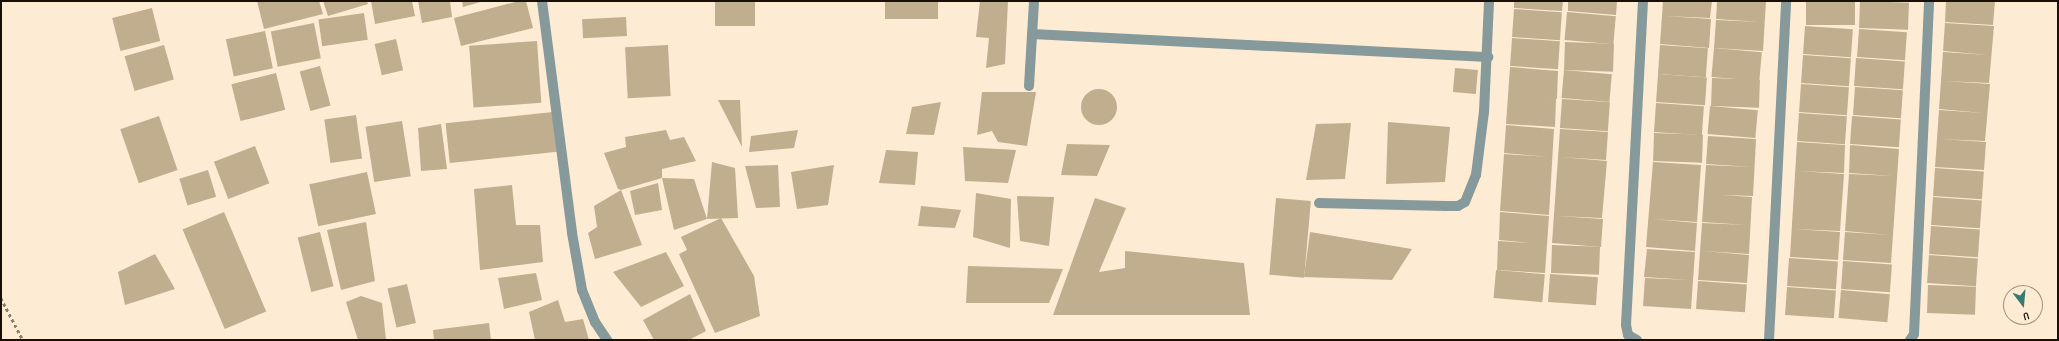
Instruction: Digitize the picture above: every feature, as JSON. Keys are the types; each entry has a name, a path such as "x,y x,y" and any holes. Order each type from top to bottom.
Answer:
{"street":[{"path":"542,1 572,234 582,290 595,322 608,340"},
{"path":"1029,86 1034,1"},
{"path":"1319,204 1458,206 1465,202 1476,175 1488,57 1489,1"},
{"path":"1637,340 1628,335 1626,324 1643,1"},
{"path":"1769,340 1786,1"},
{"path":"1910,340 1914,334 1929,1"},
{"path":"1032,34 1488,57"}],"path":[{"path":"1,298 23,340"}],"building":[{"path":"257,1 319,1 323,14 264,29"},
{"path":"323,1 367,1 368,4 328,16"},
{"path":"371,1 412,1 415,16 375,24"},
{"path":"418,1 450,1 452,17 422,23"},
{"path":"462,1 484,1 463,7"},
{"path":"519,1 526,1 533,28 461,46 454,18"},
{"path":"715,1 755,1 755,26 715,26"},
{"path":"885,1 938,1 938,19 885,19"},
{"path":"980,1 1008,1 1005,64 986,68 989,38 976,37"},
{"path":"1514,1 1563,1 1562,11 1514,8"},
{"path":"1568,1 1617,1 1616,15 1568,11"},
{"path":"1663,1 1712,1 1710,18 1665,16 1711,19 1709,48 1660,44"},
{"path":"1717,1 1766,1 1763,51 1714,48 1716,20 1761,22 1716,19"},
{"path":"1806,1 1855,1 1855,25 1806,25"},
{"path":"1860,1 1909,3 1908,30 1859,28"},
{"path":"1946,1 1995,1 1993,25 1945,22"},
{"path":"152,8 160,41 120,51 112,18"},
{"path":"1514,9 1562,12 1560,40 1512,37"},
{"path":"1567,12 1616,16 1613,44 1565,40"},
{"path":"364,13 368,40 322,46 318,19"},
{"path":"626,17 627,36 583,38 582,19"},
{"path":"314,23 321,58 278,67 271,31"},
{"path":"1945,23 1994,26 1989,83 1944,81 1990,84 1985,141 1940,139 1986,142 1984,170 1935,167 1939,110 1984,113 1939,109 1943,52 1988,55 1943,51"},
{"path":"1805,26 1853,29 1851,57 1803,54"},
{"path":"1859,29 1907,32 1905,60 1857,57"},
{"path":"265,31 273,68 234,76 226,39"},
{"path":"1512,38 1560,41 1558,69 1510,66"},
{"path":"396,39 403,70 382,75 375,44"},
{"path":"537,41 541,103 473,108 469,46"},
{"path":"1565,42 1614,44 1613,72 1564,70"},
{"path":"164,45 174,80 135,91 125,56"},
{"path":"668,45 671,96 628,98 625,47"},
{"path":"1660,45 1708,48 1706,77 1658,74"},
{"path":"1714,48 1762,52 1759,81 1711,77"},
{"path":"1803,55 1851,58 1849,86 1801,83"},
{"path":"1856,58 1905,61 1903,89 1854,86"},
{"path":"320,66 331,106 310,111 300,71"},
{"path":"1510,67 1558,71 1557,99 1525,97 1556,99 1555,127 1506,124"},
{"path":"1455,68 1478,70 1476,94 1453,92"},
{"path":"1564,70 1612,74 1609,102 1562,98"},
{"path":"276,73 285,110 241,121 231,84"},
{"path":"1658,74 1707,77 1705,105 1656,102"},
{"path":"1712,78 1760,80 1759,108 1711,106"},
{"path":"1801,84 1849,87 1847,115 1799,112"},
{"path":"1855,87 1903,90 1901,118 1853,115"},
{"path":"1099,89 1109,92 1114,97 1117,107 1114,117 1109,122 1099,125 1089,122 1084,117 1081,107 1084,97 1089,92"},
{"path":"982,92 1036,92 1027,146 998,142 992,131 977,135"},
{"path":"1562,99 1610,102 1608,131 1560,128"},
{"path":"718,100 740,100 742,147"},
{"path":"941,102 934,135 906,134 912,107"},
{"path":"1656,103 1704,106 1702,135 1654,132"},
{"path":"1710,106 1758,110 1755,138 1708,134"},
{"path":"553,112 557,152 450,163 446,123"},
{"path":"1799,113 1847,116 1845,144 1797,141"},
{"path":"356,115 362,159 330,163 324,119"},
{"path":"159,116 178,170 139,183 120,129"},
{"path":"1852,116 1901,119 1899,147 1850,144"},
{"path":"402,121 411,176 374,182 365,127"},
{"path":"1388,122 1450,127 1445,182 1386,184"},
{"path":"1351,123 1345,179 1306,180 1316,124"},
{"path":"441,124 447,169 421,171 418,128"},
{"path":"1506,125 1554,129 1549,215 1500,211 1504,154 1549,157 1504,153"},
{"path":"1560,129 1608,132 1606,160 1561,157 1607,161 1602,218 1557,216 1603,219 1601,247 1552,243"},
{"path":"666,130 670,140 684,137 696,161 662,169 662,178 621,190 618,189 604,153 626,147 625,137"},
{"path":"798,130 794,148 749,152 751,136"},
{"path":"1654,133 1703,135 1702,163 1653,161"},
{"path":"1708,136 1756,139 1753,196 1721,195 1752,197 1749,254 1703,251 1749,255 1747,283 1698,280 1702,223 1747,225 1702,222 1706,165 1752,167 1706,164"},
{"path":"1797,142 1845,145 1844,173 1798,171 1844,174 1840,231 1794,229 1840,232 1838,260 1790,257"},
{"path":"1067,144 1110,145 1097,176 1061,175"},
{"path":"1850,145 1899,149 1891,263 1843,260 1845,232 1890,235 1845,231 1849,174 1894,176 1849,173"},
{"path":"255,146 269,183 228,199 214,162"},
{"path":"963,147 1016,150 1008,183 965,181"},
{"path":"886,150 918,152 915,185 879,183"},
{"path":"712,162 735,168 738,218 707,219"},
{"path":"1653,162 1701,165 1697,222 1652,219 1697,223 1695,251 1646,247"},
{"path":"778,165 780,207 756,208 745,166"},
{"path":"834,165 828,205 797,209 791,172"},
{"path":"1935,168 1984,171 1982,199 1933,196"},
{"path":"208,170 216,197 187,206 179,179"},
{"path":"367,172 376,214 318,226 309,184"},
{"path":"662,178 694,179 707,219 674,230"},
{"path":"658,183 662,210 635,215 630,191"},
{"path":"512,185 516,225 540,225 543,262 480,270 474,189"},
{"path":"621,190 642,245 595,259 588,233 597,227 594,206"},
{"path":"976,193 1011,199 1010,248 973,237"},
{"path":"1017,196 1054,197 1049,246 1020,241"},
{"path":"1933,197 1982,200 1980,228 1931,225"},
{"path":"1095,198 1126,208 1099,272 1125,268 1125,251 1244,263 1250,315 1053,315"},
{"path":"1276,198 1311,201 1304,278 1269,275"},
{"path":"921,206 961,210 955,228 918,226"},
{"path":"224,212 266,311 225,329 183,230"},
{"path":"1500,212 1549,216 1545,273 1497,270 1498,241 1530,243 1499,240"},
{"path":"721,218 754,276 760,316 715,333 679,254 687,250 681,237"},
{"path":"366,222 375,281 341,290 327,230"},
{"path":"1931,226 1980,229 1978,257 1929,254"},
{"path":"320,232 334,286 311,292 298,238"},
{"path":"1310,232 1412,249 1392,280 1304,277"},
{"path":"1552,245 1600,247 1599,275 1551,273"},
{"path":"1647,249 1695,252 1691,309 1643,306 1645,278 1690,280 1644,277"},
{"path":"666,252 684,286 641,307 613,272"},
{"path":"155,254 175,289 125,305 118,272"},
{"path":"1929,255 1978,258 1976,286 1927,283"},
{"path":"1789,258 1838,261 1836,289 1787,286"},
{"path":"1843,261 1892,264 1890,292 1841,289"},
{"path":"968,266 1063,269 1049,303 966,303"},
{"path":"1496,270 1545,274 1542,302 1494,298"},
{"path":"536,273 542,300 504,309 498,278"},
{"path":"1550,274 1598,277 1596,305 1548,302"},
{"path":"1698,281 1747,284 1745,312 1696,309"},
{"path":"407,284 416,323 397,327 388,288"},
{"path":"1928,285 1976,287 1975,315 1927,313"},
{"path":"1787,287 1836,290 1834,318 1785,315"},
{"path":"1841,290 1890,294 1887,322 1839,318"},
{"path":"690,294 706,331 689,340 654,340 643,320"},
{"path":"361,296 382,303 386,340 358,340 346,302"},
{"path":"558,300 565,322 583,319 589,340 535,340 529,312"},
{"path":"489,323 491,340 434,340 433,330"}]}
